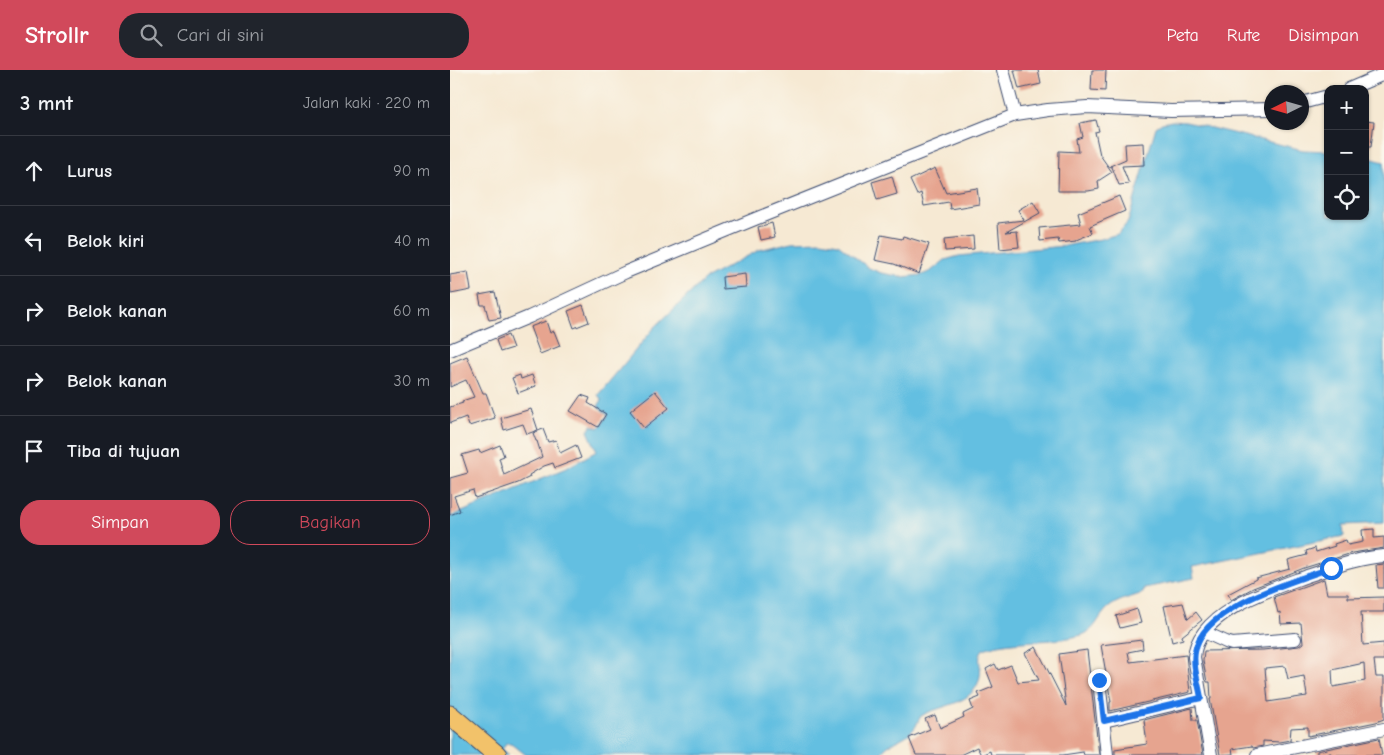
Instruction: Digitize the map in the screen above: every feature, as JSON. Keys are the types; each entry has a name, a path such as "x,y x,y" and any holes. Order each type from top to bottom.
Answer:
{"highway":[{"path":"450,715 497,755"}],"street":[{"path":"1003,70 1015,115"},
{"path":"1358,85 1384,74"},
{"path":"1309,101 1324,97"},
{"path":"450,350 674,252 1015,115 1087,107 1171,111 1264,109"},
{"path":"1211,755 1194,656 1196,647 1204,632 1224,614 1252,596 1331,568 1363,559 1384,556"},
{"path":"1204,632 1232,644 1295,639"},
{"path":"1099,680 1107,755"},
{"path":"1104,721 1201,698"},
{"path":"1257,755 1384,729"}],"water":[{"path":"1172,121 1186,122 1303,150 1324,151 1324,220 1369,220 1369,158 1384,162 1384,523 1343,525 1344,536 1192,567 1194,578 1144,588 1143,593 1112,605 1091,630 1082,635 1070,638 1007,643 983,649 980,656 980,676 977,686 972,693 957,702 921,716 913,730 887,747 880,755 526,755 511,743 506,743 502,749 509,755 450,755 450,517 566,468 597,451 588,431 592,425 599,428 608,415 598,406 602,400 598,395 655,327 705,279 759,250 792,242 821,241 838,244 869,268 881,273 903,277 922,275 931,271 945,260 959,256 1064,246 1118,234 1128,222 1156,127 1162,123"}],"building":[{"path":"1014,70 1038,70 1041,84 1019,89"},
{"path":"1092,70 1106,70 1105,91 1091,90"},
{"path":"1096,120 1099,131 1095,132 1100,155 1112,172 1098,181 1099,189 1058,191 1059,151 1079,152 1077,139 1083,137 1080,123"},
{"path":"1369,121 1374,122 1371,147 1369,147"},
{"path":"1143,143 1144,165 1122,166 1129,184 1119,185 1110,166 1126,159 1125,144"},
{"path":"935,168 946,193 977,188 979,204 950,209 949,202 924,206 921,193 917,195 910,180"},
{"path":"892,176 897,194 877,200 872,182"},
{"path":"1119,196 1125,211 1090,226 1093,233 1076,241 1059,243 1058,239 1040,241 1039,228 1081,224 1078,213"},
{"path":"1033,201 1040,213 1006,232 1017,231 1019,247 1000,249 998,223 1024,220 1018,210"},
{"path":"772,223 775,237 761,240 758,227"},
{"path":"881,235 902,239 903,236 929,244 919,274 894,264 875,260"},
{"path":"973,236 974,249 945,251 944,239"},
{"path":"468,272 471,290 451,294 450,275"},
{"path":"745,274 746,287 723,289 722,277"},
{"path":"495,292 501,318 489,320 485,305 481,305 479,295"},
{"path":"583,305 589,322 574,328 568,311"},
{"path":"546,321 550,333 554,331 560,346 540,354 530,327"},
{"path":"508,335 513,348 500,352 496,340"},
{"path":"467,356 483,393 486,393 495,418 469,426 466,417 450,423 450,407 474,397 466,380 450,387 450,363"},
{"path":"520,375 521,379 532,375 536,386 518,393 512,378"},
{"path":"655,391 669,408 644,428 630,411"},
{"path":"581,395 590,398 588,403 606,414 598,427 570,411"},
{"path":"531,409 538,430 527,434 523,424 504,430 501,418"},
{"path":"543,429 548,442 556,440 560,453 576,445 581,458 555,468 553,463 544,466 529,475 530,477 518,483 475,498 473,490 454,496 460,511 450,515 450,478 468,473 462,455 479,450 480,453 500,445 504,456 499,458 504,475 542,457 533,433"},
{"path":"1374,529 1374,538 1384,537 1384,548 1352,553 1304,568 1253,588 1231,600 1228,594 1256,578 1290,569 1288,560 1307,555 1306,551 1315,548 1316,552 1346,540 1348,545 1363,542 1362,530"},
{"path":"1384,564 1384,588 1378,588 1376,565"},
{"path":"1324,579 1327,594 1348,594 1348,598 1384,597 1384,612 1361,612 1363,645 1384,643 1384,660 1374,660 1376,677 1384,677 1384,719 1308,736 1308,727 1291,728 1290,740 1279,742 1263,741 1263,746 1232,749 1233,754 1220,755 1210,699 1210,682 1207,682 1203,661 1204,651 1263,650 1299,646 1303,643 1301,623 1281,624 1280,612 1278,613 1274,597","holes":["1364,663 1365,681 1333,687 1332,670","1285,666 1288,679 1304,676 1307,696 1268,702 1265,668"]},
{"path":"1183,603 1188,619 1196,612 1202,620 1182,636 1183,639 1172,642 1164,606"},
{"path":"1137,609 1141,623 1120,628 1116,616"},
{"path":"1142,640 1143,649 1128,652 1130,662 1186,655 1190,692 1110,711 1111,702 1101,645"},
{"path":"1036,647 1066,706 1059,654 1087,650 1099,755 1084,755 1083,752 1063,755 991,755 990,751 981,755 977,747 960,755 916,755 909,738 930,729 925,719 935,715 940,728 964,717 963,714 973,709 970,701 980,697 978,693 993,687 986,669 995,664 998,670 1011,665 1018,682 1039,680 1025,653"},
{"path":"1192,708 1193,720 1197,720 1203,755 1115,755 1115,749 1147,744 1144,720"},
{"path":"1379,738 1382,755 1331,755 1331,753 1317,755 1317,751"}],"route":[{"path":"1099,680 1104,721 1142,713 1160,706 1201,698 1194,656 1198,642 1204,632 1224,614 1252,596 1331,568"}]}
